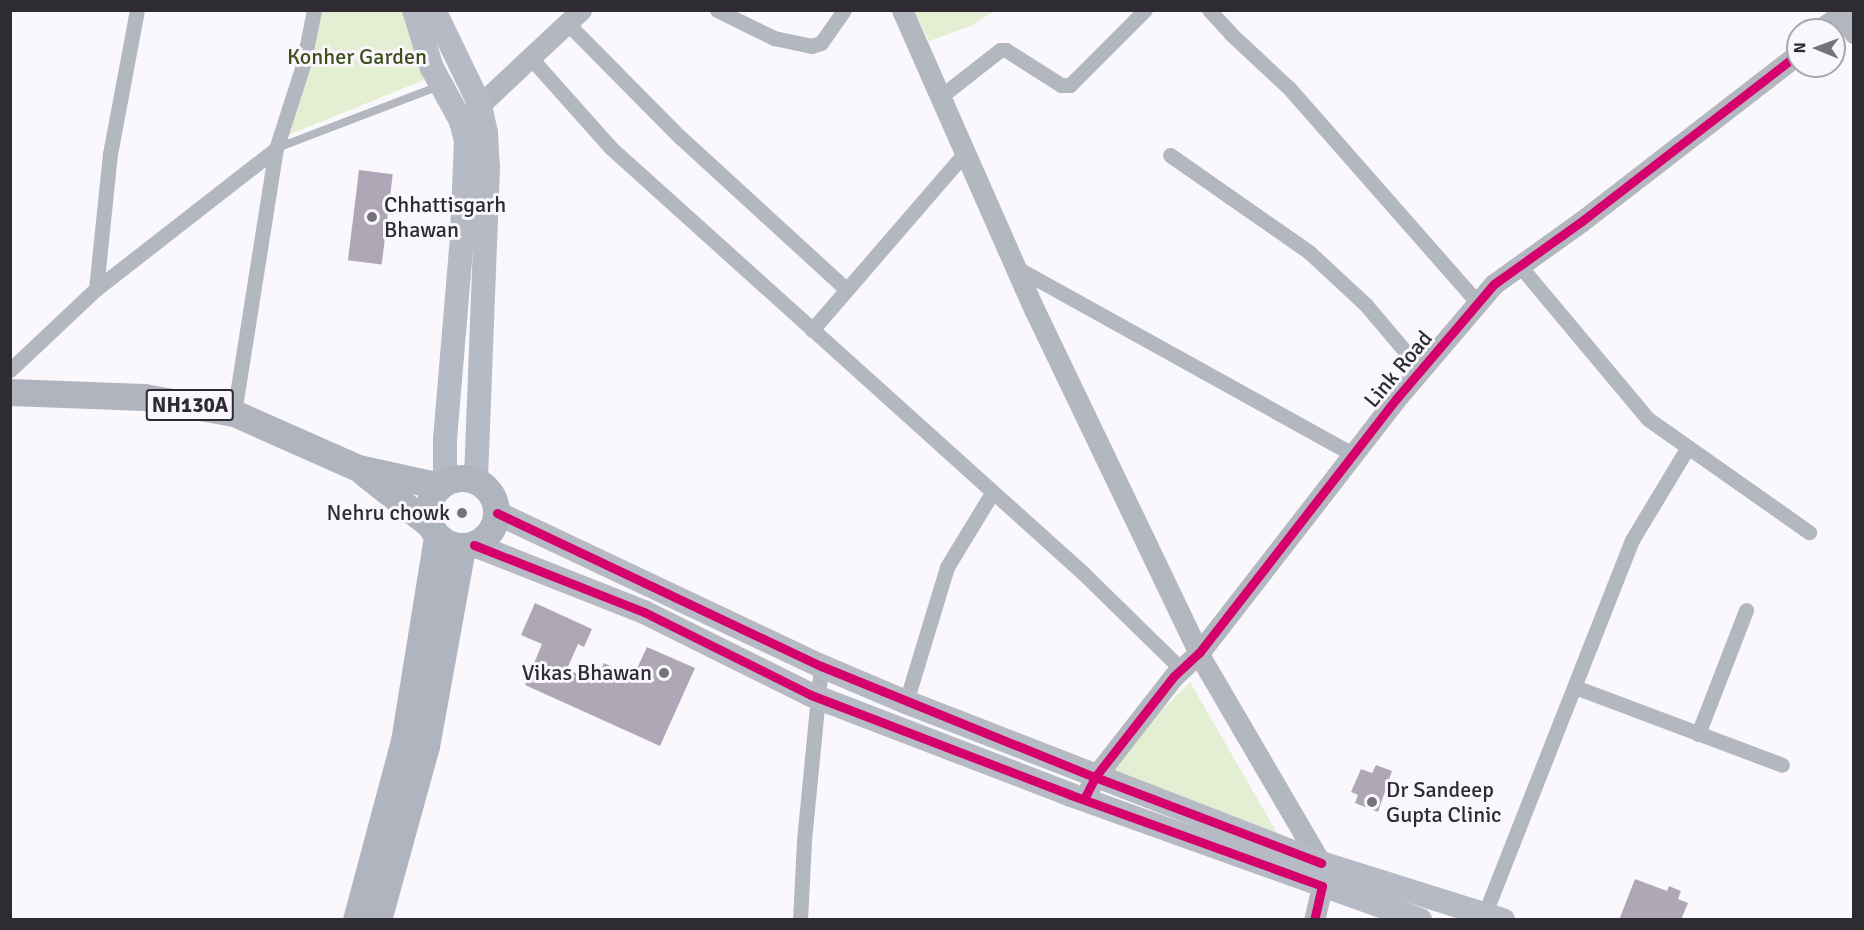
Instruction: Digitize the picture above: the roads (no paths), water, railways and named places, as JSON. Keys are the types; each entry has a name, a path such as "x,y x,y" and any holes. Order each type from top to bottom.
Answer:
{"highway":[{"name":"NH130A","path":"10,393 144,397 234,413 358,468 451,538"},
{"name":"NH130A","path":"358,468 442,484 460,477 476,480"},
{"path":"451,538 490,532 497,513 494,500 487,488 476,480"},
{"path":"378,920 426,746 451,538 428,512 430,499 442,484"},
{"path":"356,920 404,741 451,538"}],"main road":[{"path":"414,10 432,68 462,121 466,156 462,237 442,484"},
{"path":"434,10 480,105 486,133 488,166 476,480"},
{"path":"497,513 821,666 1101,779 1321,874 1420,920"},
{"path":"451,538 644,612 817,697 1089,801 1321,874 1494,916"}],"street":[{"path":"96,289 110,154 137,10"},
{"path":"234,413 276,149 303,65 314,10"},
{"path":"717,10 774,38 811,46 824,40 844,10"},
{"path":"902,10 1015,267 1199,653 1321,874 1314,920"},
{"path":"940,97 1000,50 1006,50 1061,85 1070,85 1146,10"},
{"path":"1209,10 1231,34 1289,88 1478,303"},
{"path":"462,121 529,56 574,17 680,137 845,288"},
{"path":"529,56 611,148 1083,573 1182,670"},
{"name":"Link Road","path":"1089,801 1101,779 1174,676 1199,653 1353,454 1494,284 1786,63"},
{"path":"10,370 96,289 276,149"},
{"path":"812,330 845,288 965,153"},
{"path":"1170,155 1316,258 1366,305 1421,370"},
{"path":"1520,266 1648,419 1687,449 1809,532"},
{"path":"1015,267 1353,454"},
{"path":"1494,916 1575,687 1632,540 1687,449"},
{"path":"906,702 947,567 992,493"},
{"path":"1698,734 1746,610"},
{"path":"800,920 821,666"},
{"path":"1575,687 1782,765"}],"lane":[{"path":"276,149 441,85"}],"place":[{"name":"Chhattisgarh Bhawan","path":"372,217"},
{"name":"Nehru chowk","path":"462,513"},
{"name":"Vikas Bhawan","path":"664,673"},
{"name":"Dr Sandeep Gupta Clinic","path":"1372,802"}],"park label":[{"name":"Konher Garden","path":"357,57"}]}
